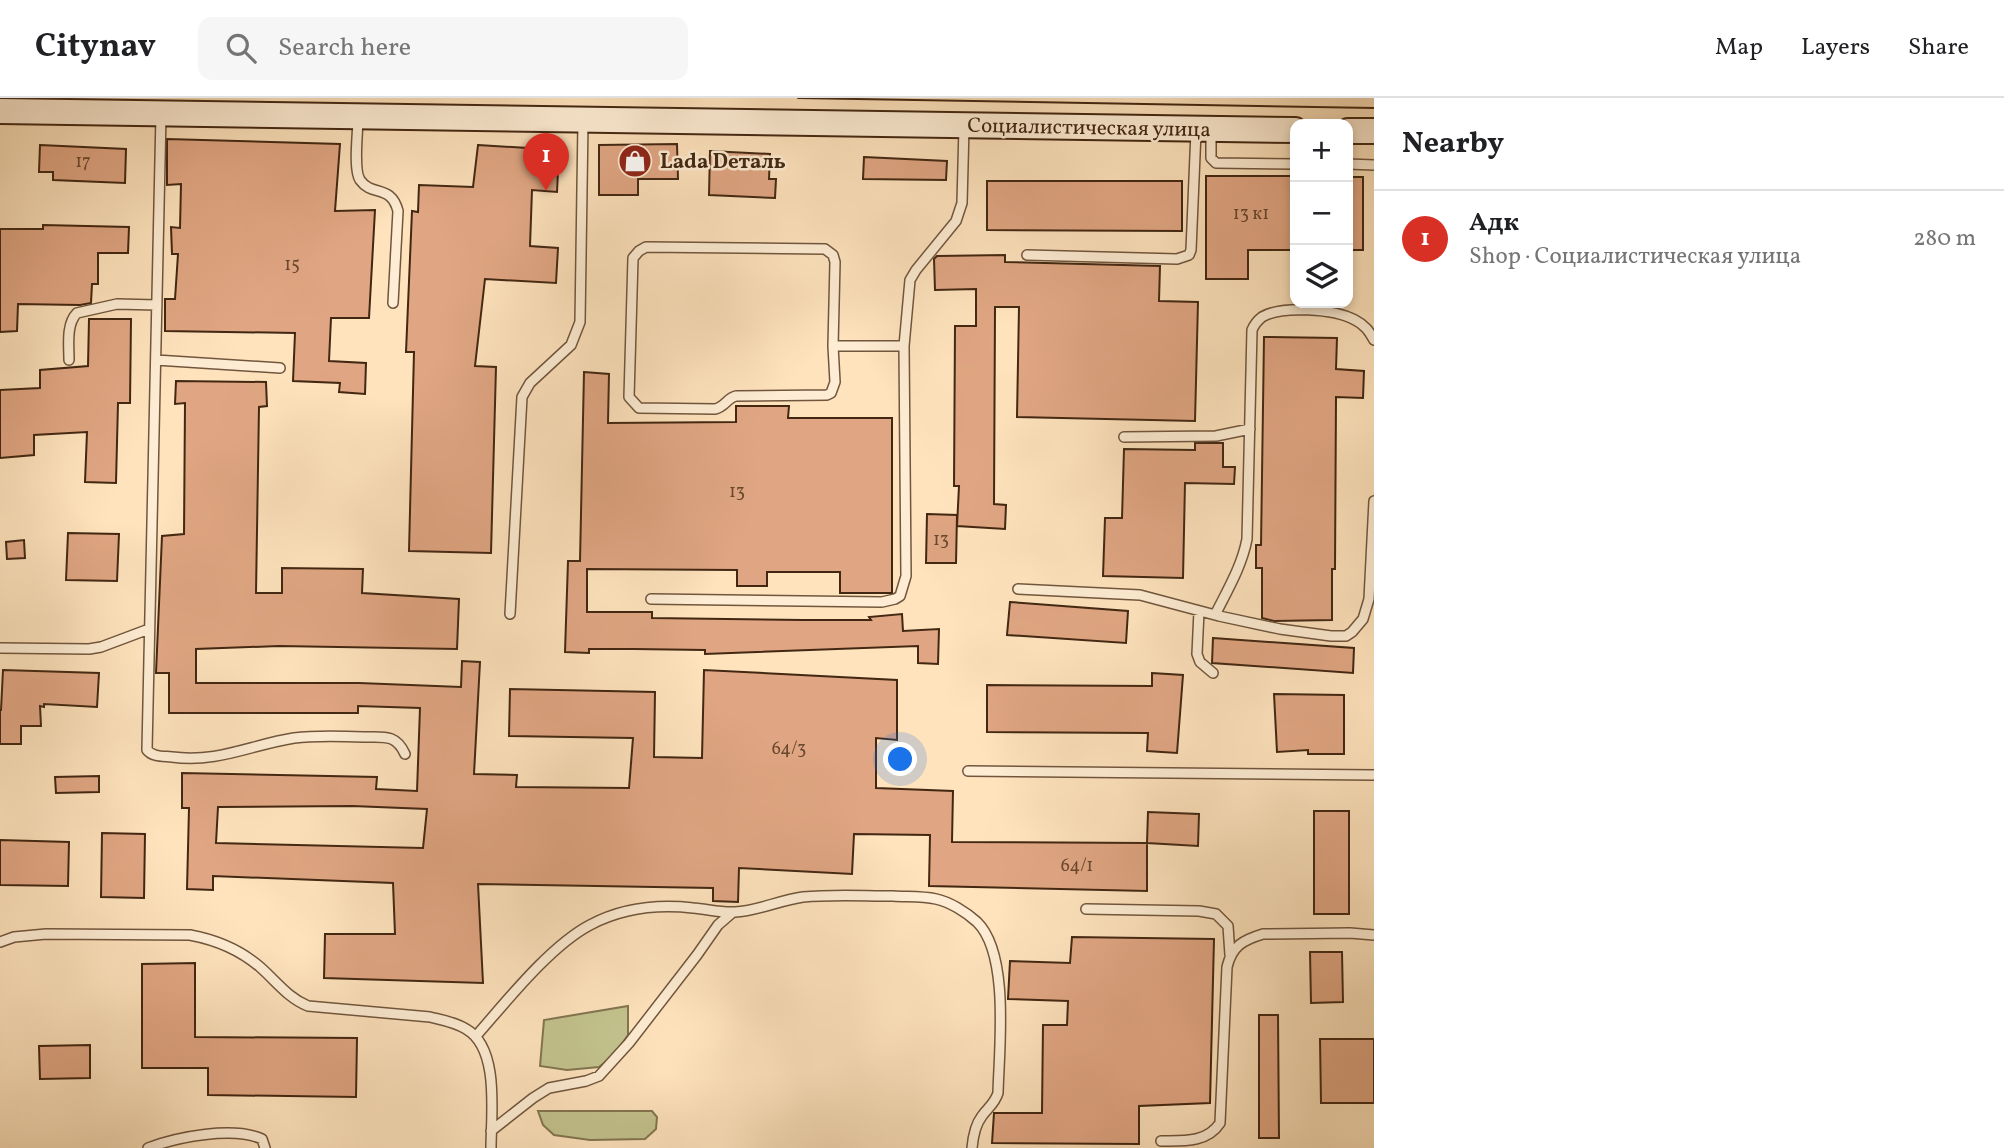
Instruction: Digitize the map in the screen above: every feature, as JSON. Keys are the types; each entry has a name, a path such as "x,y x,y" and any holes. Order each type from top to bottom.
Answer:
{"main road":[{"name":"Социалистическая улица","path":"0,111 1290,130"},
{"path":"1353,131 1374,131"}],"lane":[{"path":"162,114 147,750 153,755 189,760 207,759 295,738 328,736 396,740 405,754"},
{"path":"358,116 358,178 363,184 393,198 398,211 393,303"},
{"path":"510,614 522,397 530,383 571,345 580,322 583,120"},
{"path":"651,599 882,602 900,596 906,576 904,345 910,280 956,221 959,213 962,203 964,125"},
{"path":"1204,129 1211,158 1216,163 1290,164"},
{"path":"1027,255 1177,258 1189,255 1204,129"},
{"path":"1353,164 1374,165"},
{"path":"646,247 830,251 835,261 833,345 835,382 831,393 827,395 736,396 730,397 721,408 715,409 639,408 629,397 633,258 646,247"},
{"path":"69,360 69,332 72,317 77,313 117,304 157,305"},
{"path":"1215,615 1246,546 1252,330 1256,322 1274,312 1288,310 1330,312 1362,324 1374,340"},
{"path":"833,345 904,345"},
{"path":"156,360 280,368"},
{"path":"1125,437 1216,436 1250,429"},
{"path":"1018,589 1140,595 1280,629 1340,637 1358,626 1371,599 1374,501"},
{"path":"1199,611 1197,654 1200,662 1213,673"},
{"path":"0,648 89,649 149,629"},
{"path":"968,771 1374,775"},
{"path":"476,1036 512,994 564,942 589,925 623,911 663,905 748,911 801,898 936,899 958,908 979,923 993,949 998,976 1001,1009 998,1093 975,1128 972,1148"},
{"path":"1086,909 1199,911 1216,914 1228,926 1230,955 1227,967 1220,1123 1216,1129 1199,1139 1161,1141"},
{"path":"491,1131 549,1088 598,1076 629,1042 718,925 733,912"},
{"path":"0,942 14,937 46,934 190,935 231,947 260,967 297,1002 308,1006 430,1017 466,1028 476,1036 486,1056 491,1078 491,1148"},
{"path":"1230,955 1238,945 1263,934 1374,935"},
{"path":"148,1148 187,1138 244,1134 262,1139 265,1148"}],"green space":[{"path":"628,1006 628,1035 614,1055 599,1067 567,1070 540,1066 544,1020"},
{"path":"538,1111 652,1111 657,1117 656,1129 645,1139 590,1140 554,1135 543,1125"}],"building":[{"path":"167,139 340,144 335,211 375,210 369,318 331,318 329,361 366,363 365,394 339,392 340,383 293,381 295,333 165,331 165,299 175,299 178,254 172,254 171,227 180,228 181,184 167,185"},
{"path":"677,144 678,179 638,179 638,195 599,195 599,145"},
{"path":"40,145 126,149 125,183 53,180 53,172 39,172"},
{"path":"478,145 559,150 557,192 532,190 530,246 558,248 556,283 485,279 475,366 496,367 491,553 409,551 414,352 406,352 412,211 418,212 419,185 473,187"},
{"path":"710,151 770,154 769,179 776,179 775,198 709,195"},
{"path":"864,157 947,161 946,180 863,179"},
{"path":"1206,176 1290,176 1290,250 1248,250 1248,279 1206,279"},
{"path":"1353,177 1363,177 1363,250 1353,250"},
{"path":"987,181 1182,181 1182,231 987,230"},
{"path":"43,225 129,227 128,253 98,253 98,284 92,284 91,303 18,304 17,331 0,332 0,229 43,229"},
{"path":"1005,255 1005,262 1160,266 1159,301 1198,302 1195,421 1017,417 1019,307 995,307 994,504 1006,505 1005,529 957,526 959,486 954,486 955,326 976,326 976,289 935,290 934,259 937,256"},
{"path":"89,319 131,319 130,403 118,403 116,483 85,482 87,432 34,435 34,455 0,458 0,390 40,388 40,370 88,366"},
{"path":"1264,337 1337,338 1336,369 1364,371 1363,398 1336,397 1332,620 1274,621 1262,618 1262,568 1256,568 1256,545 1261,545"},
{"path":"584,372 609,374 608,423 736,422 736,406 789,406 788,418 892,418 892,593 840,593 840,572 767,572 767,586 737,586 737,570 587,569 587,612 652,612 652,618 803,620 871,620 869,617 902,614 903,631 939,629 938,664 918,663 918,646 705,654 705,650 589,649 589,653 565,652 568,561 580,561"},
{"path":"176,381 266,382 267,406 259,407 256,593 282,593 282,568 363,569 362,593 459,599 457,649 279,646 196,649 196,683 359,683 461,687 462,661 480,662 474,774 517,775 516,787 629,788 633,738 509,736 510,689 655,692 654,757 702,758 704,670 897,680 897,740 876,738 876,788 953,791 952,842 1147,843 1147,891 929,886 930,835 854,834 852,874 739,868 738,902 713,901 713,888 478,884 483,983 324,978 325,934 395,934 393,883 213,876 213,890 187,889 189,808 182,808 182,773 377,777 376,789 417,791 420,708 358,706 358,713 169,713 169,673 156,673 162,536 184,534 185,403 175,404","holes":["352,806 427,809 423,848 216,843 218,807"]},
{"path":"1195,443 1223,443 1223,467 1235,467 1234,484 1185,483 1183,578 1103,576 1105,518 1122,518 1124,449 1195,450"},
{"path":"927,514 957,515 956,563 926,563"},
{"path":"68,533 119,534 117,581 66,580"},
{"path":"24,540 25,558 7,559 6,542"},
{"path":"1010,602 1128,611 1126,643 1007,635"},
{"path":"1213,638 1354,648 1353,673 1212,663"},
{"path":"3,670 99,673 97,707 44,704 44,707 40,706 41,726 21,726 21,744 0,744"},
{"path":"1152,673 1183,675 1177,753 1147,751 1148,733 987,732 987,685 1152,686"},
{"path":"1274,694 1344,695 1344,754 1308,754 1308,750 1277,752"},
{"path":"99,776 99,792 56,793 55,777"},
{"path":"1314,811 1349,811 1349,914 1314,914"},
{"path":"1148,812 1199,814 1198,846 1147,843"},
{"path":"102,833 145,834 144,898 101,897"},
{"path":"0,840 69,842 68,886 0,885"},
{"path":"1072,937 1214,939 1210,1103 1139,1106 1139,1144 992,1143 994,1113 1042,1113 1043,1025 1067,1025 1068,1001 1008,999 1010,961 1070,963"},
{"path":"1310,952 1342,952 1343,1002 1311,1003"},
{"path":"195,963 195,1037 357,1038 356,1097 208,1095 208,1068 142,1068 142,964"},
{"path":"1259,1015 1278,1015 1279,1138 1259,1138"},
{"path":"1320,1039 1374,1039 1374,1103 1321,1103"},
{"path":"90,1045 90,1078 40,1079 39,1046"}],"tram line":[{"path":"798,98 1374,108"}],"place":[{"name":"Lada Dеталь","path":"635,161"},
{"name":"Адк","path":"546,191"}]}
